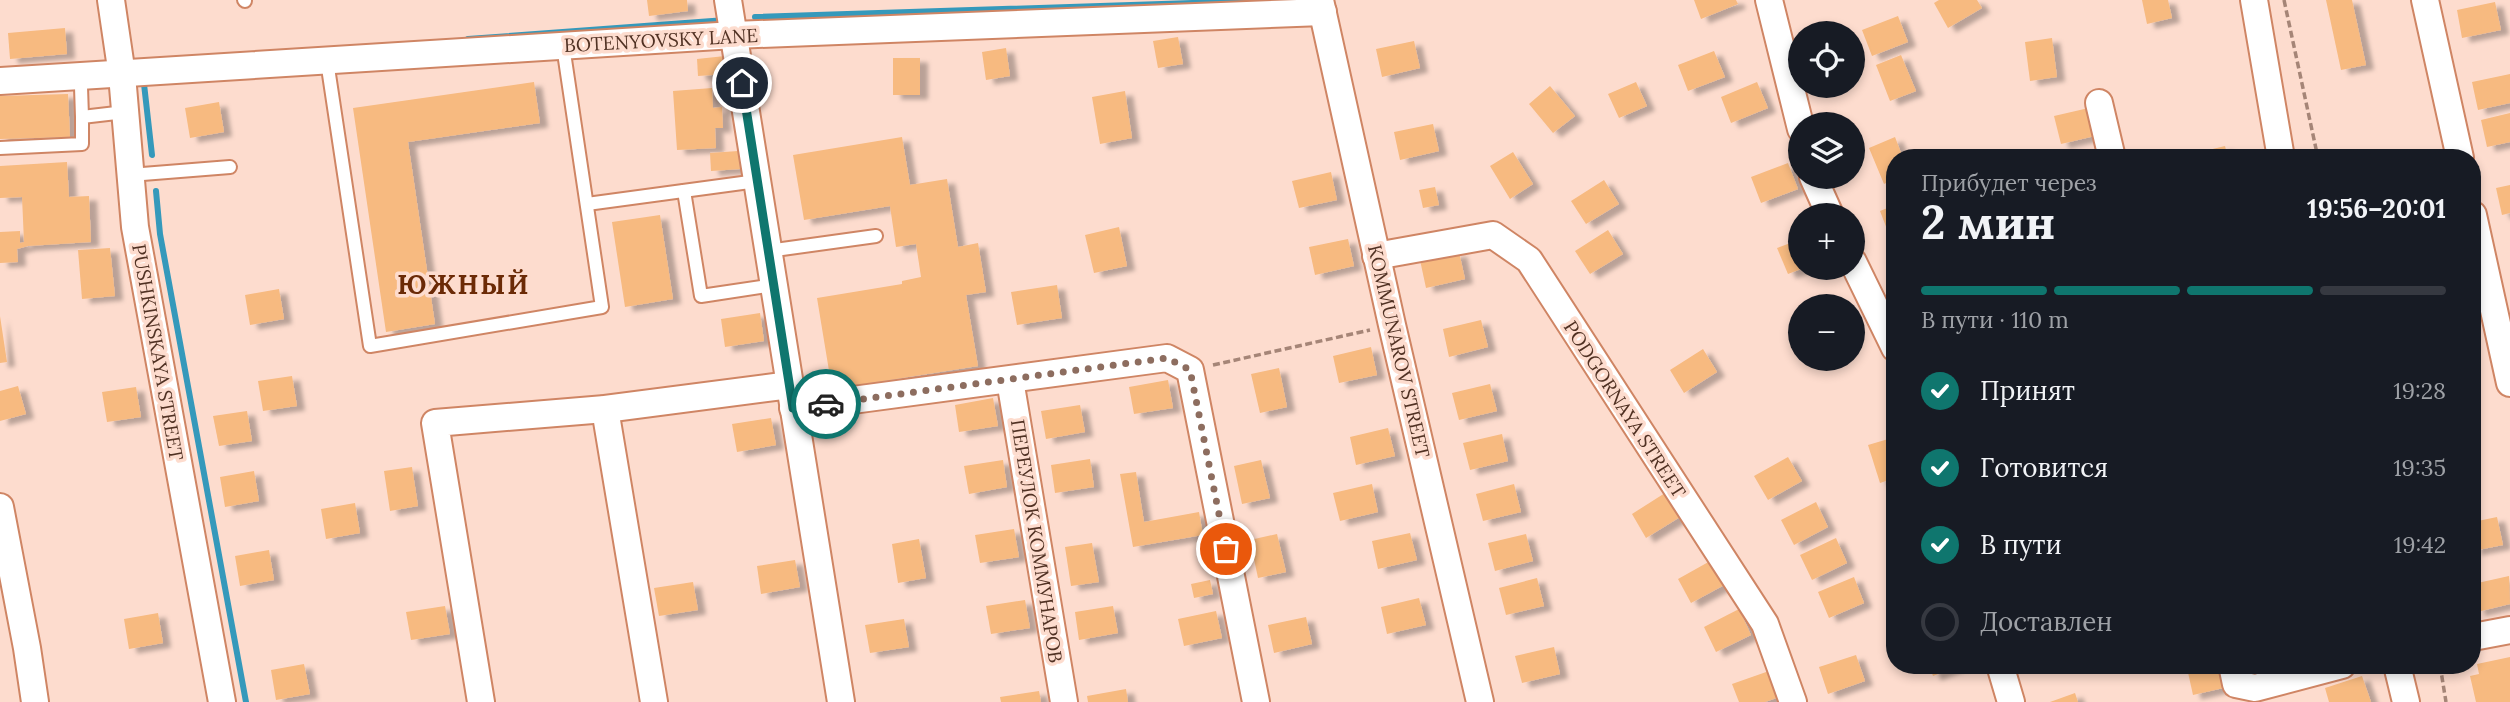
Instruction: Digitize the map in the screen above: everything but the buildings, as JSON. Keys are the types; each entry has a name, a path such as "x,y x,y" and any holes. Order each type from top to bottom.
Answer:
{"street":[{"name":"PUSHKINSKAYA STREET","path":"111,0 122,75 135,227 222,702"},
{"path":"728,0 841,702"},
{"path":"1769,0 1797,112"},
{"path":"2255,0 2280,149"},
{"path":"2425,0 2458,149"},
{"name":"BOTENYOVSKY LANE","path":"0,81 734,35 1321,6"},
{"name":"KOMMUNAROV STREET","path":"1321,6 1480,702"},
{"path":"2099,103 2110,149"},
{"name":"PODGORNAYA STREET","path":"1377,256 1493,235 1529,260 1765,624 1793,702"},
{"path":"2481,251 2510,383"},
{"path":"1862,280 1886,330"},
{"path":"481,702 435,423 1010,380 1167,358 1190,370 1256,702"},
{"name":"ПЕРЕУЛОК КОММУНАРОВ","path":"1010,380 1064,702"},
{"path":"605,409 654,702"},
{"path":"0,506 27,648 34,702"},
{"path":"2481,635 2510,630"},
{"path":"2003,674 2011,702"},
{"path":"2234,674 2236,684 2255,688 2308,674"},
{"path":"2399,674 2406,702"}],"lane":[{"path":"327,61 370,346 602,307 563,46"},
{"path":"0,148 82,144 81,87"},
{"path":"82,117 125,113"},
{"path":"130,175 230,167"},
{"path":"587,204 757,181"},
{"path":"684,191 701,296 774,285"},
{"path":"768,251 876,236"}],"path":[{"path":"2284,0 2316,149"},
{"path":"1190,370 1392,326"},
{"path":"2441,674 2446,702"}],"waterway":[{"path":"755,17 1286,0"},
{"path":"468,39 726,20"},
{"path":"144,84 152,155"},
{"path":"156,191 160,234 246,702"}],"way so far":[{"path":"826,404 1167,358 1190,370 1226,549"}],"district":[{"name":"ЮЖНЫЙ","path":"464,284"}],"route":[{"path":"742,83 793,408 826,404"}]}
